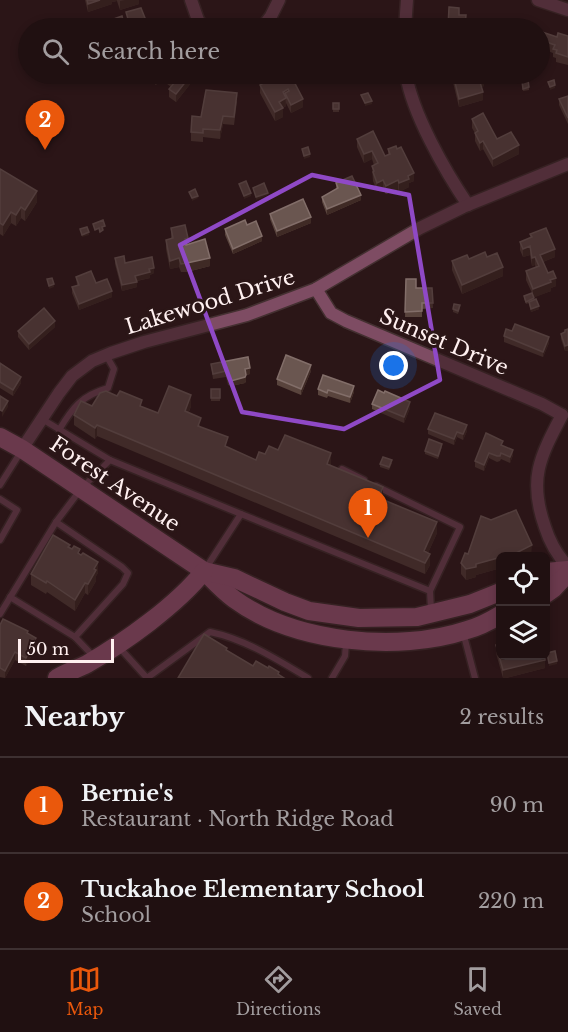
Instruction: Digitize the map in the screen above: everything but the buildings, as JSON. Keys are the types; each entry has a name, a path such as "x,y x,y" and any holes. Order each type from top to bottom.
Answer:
{"main road":[{"name":"Forest Avenue","path":"0,437 22,449 204,571"},
{"path":"550,572 568,570"},
{"path":"550,591 568,570"},
{"path":"204,571 234,578 301,608 329,615 386,619 431,614 470,604 496,594"},
{"path":"204,571 224,592 253,610 286,625 314,634 368,642 410,642 463,632 496,617"},
{"path":"57,678 117,644 180,598 204,571"}],"street":[{"path":"191,0 197,18"},
{"path":"268,18 279,0"},
{"path":"406,18 407,0"},
{"path":"538,0 568,10"},
{"path":"408,84 412,100 420,117 468,205"},
{"name":"Lakewood Drive","path":"22,449 72,376 92,361 144,342 247,315 316,290 420,228 468,205 568,164"},
{"name":"Sunset Drive","path":"316,290 331,313 345,321 565,413"},
{"path":"565,413 545,447 538,469 536,495 551,546 568,570"}],"lane":[{"path":"59,430 75,405 94,392 108,388 114,369 106,355"},
{"path":"42,419 110,460 430,591"},
{"path":"0,485 22,449"},
{"path":"0,614 56,522 81,489 110,460"},
{"path":"342,469 460,527 430,591 431,614"},
{"path":"0,499 17,510 0,540"},
{"path":"204,571 241,514"},
{"path":"56,522 128,573 123,584 75,637"},
{"path":"10,597 75,637 95,658"},
{"path":"117,644 147,678 210,632 223,634 272,657 308,678"},
{"path":"463,632 475,678"},
{"path":"332,678 345,656 346,639"}],"highlighted area":[{"path":"312,175 409,195 440,380 344,429 242,412 180,245"}],"place":[{"name":"Tuckahoe Elementary School","path":"45,150"},
{"name":"Bernie's","path":"368,538"}]}
